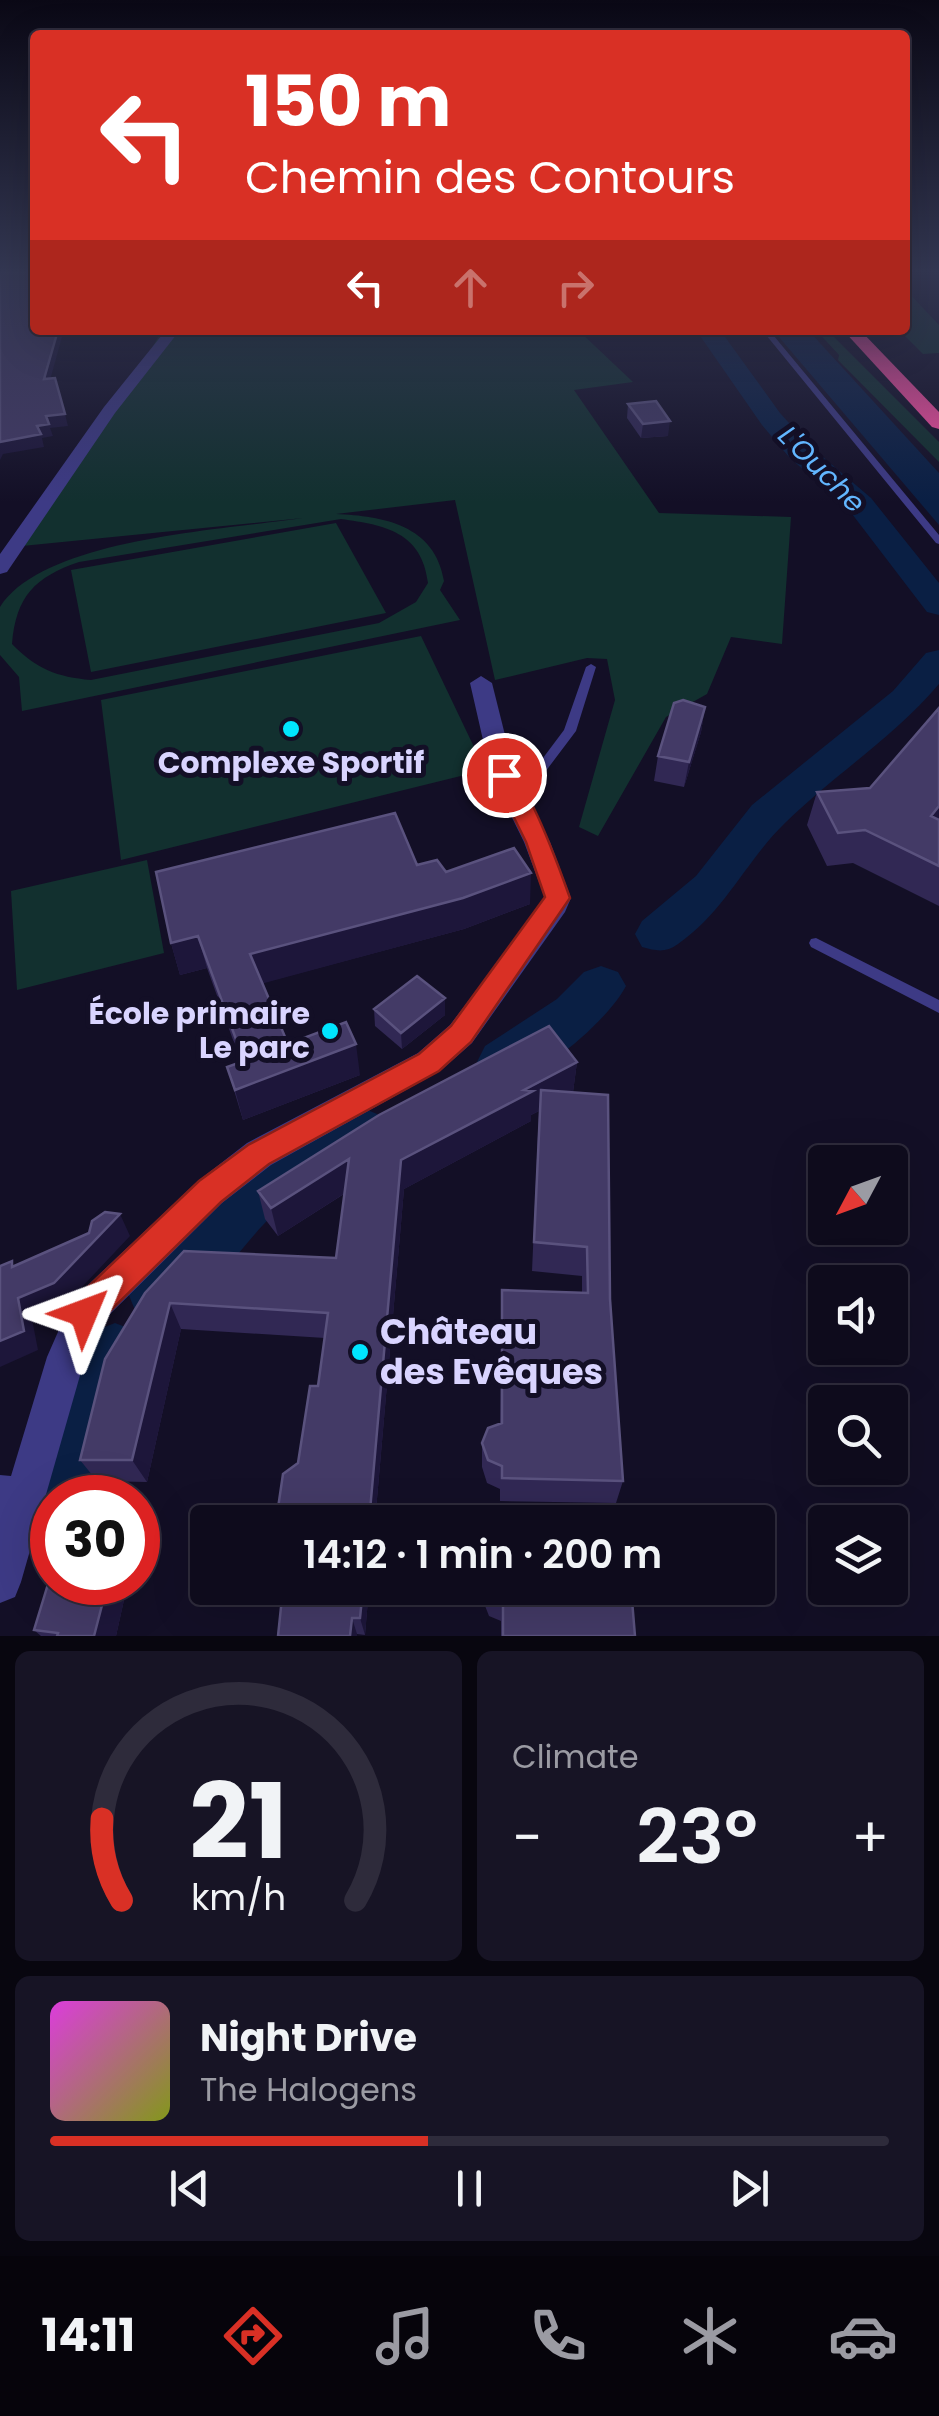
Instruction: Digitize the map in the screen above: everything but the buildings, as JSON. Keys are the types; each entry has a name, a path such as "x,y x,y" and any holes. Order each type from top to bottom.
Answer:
{"highway":[{"path":"867,349 939,423"},
{"path":"884,349 939,403"}],"street":[{"path":"0,568 109,410 158,349"},
{"path":"0,1582 13,1496 84,1313 210,1192 259,1154 399,1080 450,1044 558,898 492,742 481,682"}],"lane":[{"path":"781,349 939,541"},
{"path":"517,801 570,731 591,667"},
{"path":"816,942 939,1007"}],"green space":[{"path":"151,349 598,349 633,382 574,390 659,513 791,517 782,644 731,637 707,694 666,717 598,836 579,827 615,700 607,659 587,658 495,680 455,500 336,514 388,521 418,536 439,562 444,581 440,590 460,620 22,711 19,677 0,655 0,607 22,584 55,566 138,541 303,518 22,546","holes":["341,519 386,528 418,552 428,583 416,602 379,623 91,680 48,670 12,644 18,613 30,591 51,574 79,562"]},
{"path":"834,349 846,349 939,442 939,462 838,360"},
{"path":"918,349 939,349 939,353 923,354"},
{"path":"336,523 386,613 91,672 71,570"},
{"path":"421,636 485,770 121,860 101,700"},
{"path":"147,860 164,953 17,990 11,891"}],"water":[{"path":"789,349 826,349 939,473 939,525"}],"waterway":[{"name":"L'Ouche","path":"722,349 771,419 799,451 860,504 939,605"},
{"path":"659,934 712,888 767,815 906,699 939,661"},
{"path":"503,1062 575,1014 601,986"},
{"path":"159,1293 237,1209 274,1178 358,1131"},
{"path":"77,1475 89,1420 115,1355"}],"place":[{"name":"Complexe Sportif","path":"291,729"},
{"name":"École primaire Le parc","path":"330,1031"},
{"name":"Château des Evêques","path":"360,1352"}],"route":[{"path":"84,1313 210,1192 259,1154 399,1080 429,1062 461,1034 552,912 558,898 537,842 504,775"}]}
